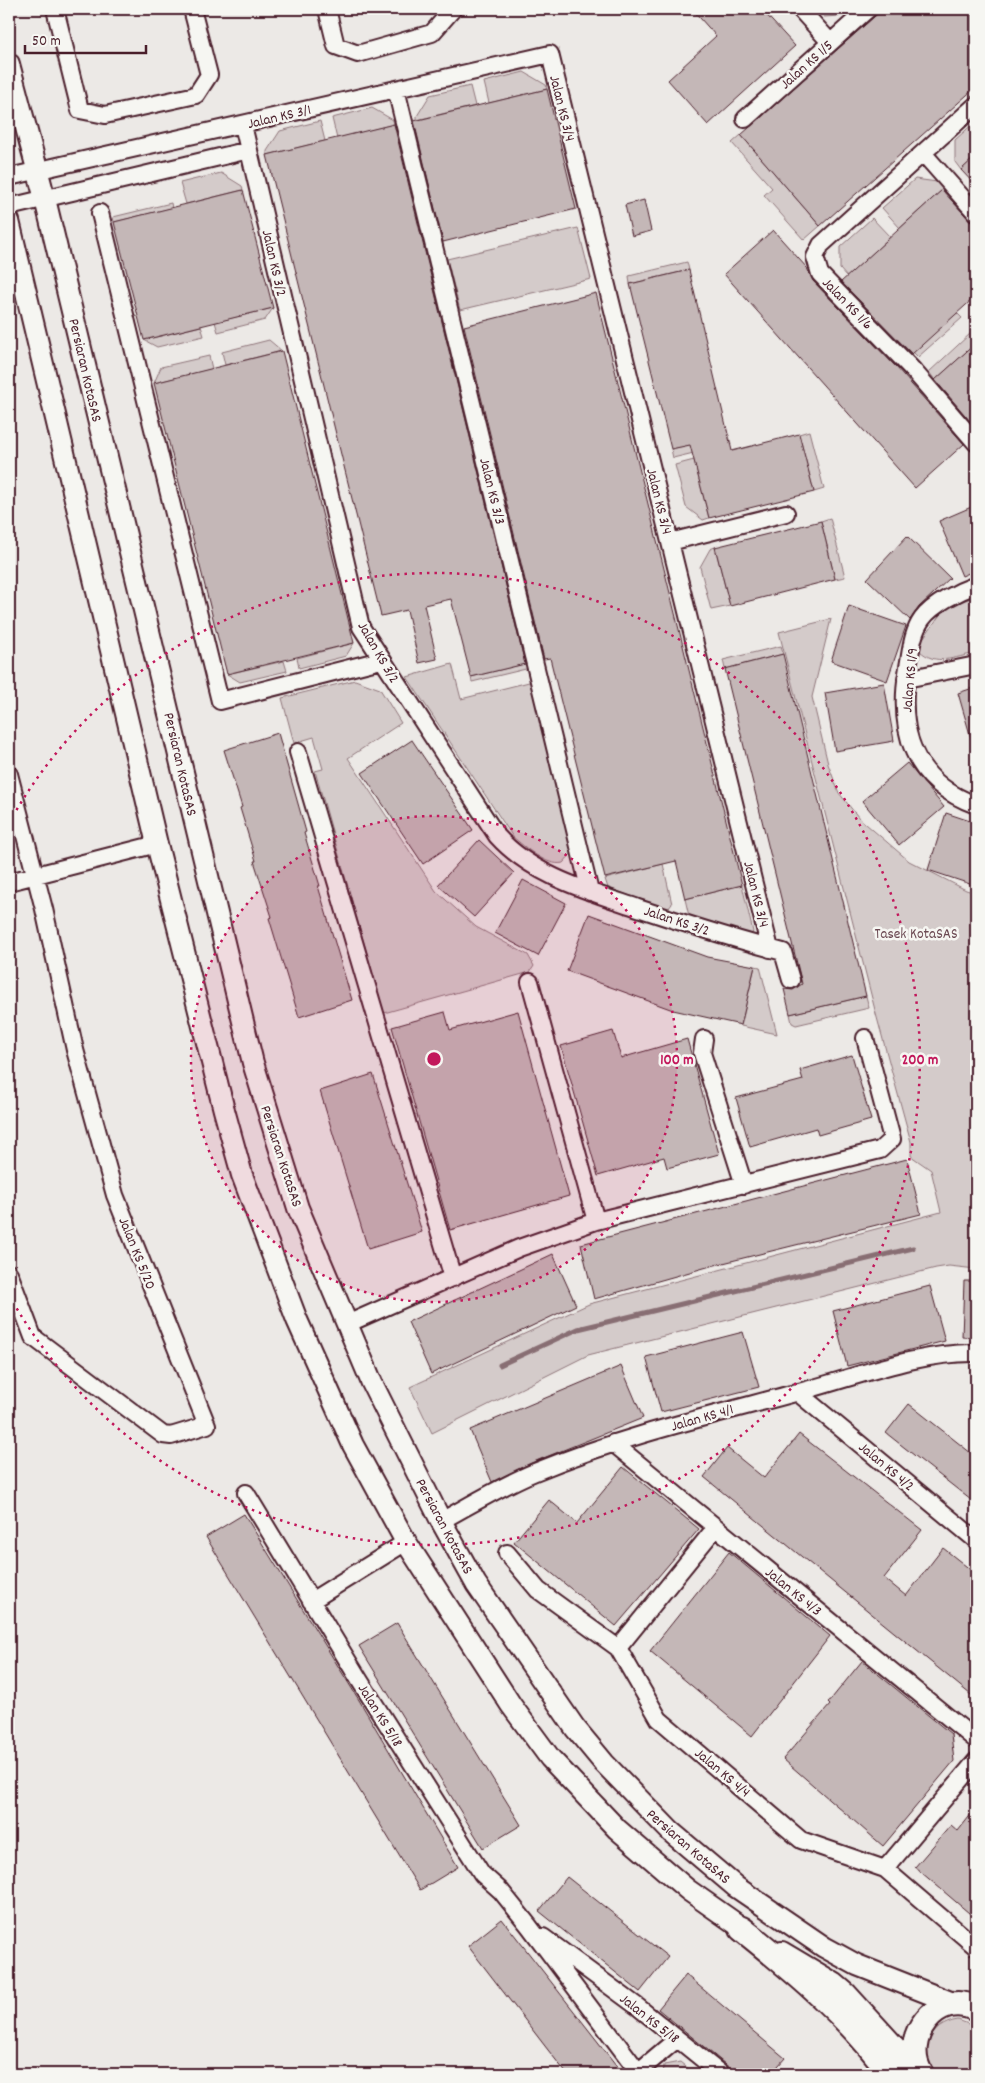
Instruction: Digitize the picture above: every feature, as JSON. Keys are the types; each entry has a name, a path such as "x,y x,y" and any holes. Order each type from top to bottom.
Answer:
{"main road":[{"path":"742,1929 838,2010 872,2047 891,2074"},
{"name":"Persiaran KotaSAS","path":"921,2074 914,2054 915,2039 920,2026 930,2015 943,2008 967,2007"}],"street":[{"path":"55,9 80,110 105,115 196,95 209,75 192,9"},
{"path":"327,9 336,46 358,54 432,32 453,9"},
{"path":"800,9 830,42"},
{"name":"Jalan KS 1/5","path":"744,119 868,9"},
{"name":"Jalan KS 3/1","path":"9,177 550,54"},
{"name":"Jalan KS 3/4","path":"550,54 770,949"},
{"name":"Persiaran KotaSAS","path":"9,64 38,170 253,1063 298,1208 376,1391 441,1521 476,1584 575,1728 604,1763 671,1832 736,1887 824,1947 857,1965 967,2007"},
{"name":"Jalan KS 3/3","path":"396,89 590,892"},
{"name":"Jalan KS 1/6","path":"976,105 821,245 815,257 820,274 913,370 976,443"},
{"name":"Jalan KS 3/2","path":"243,124 361,627 381,660 480,811 508,847 532,866 590,892 682,923 770,949"},
{"name":"Jalan KS 3/1","path":"9,207 249,150"},
{"path":"923,153 976,212"},
{"path":"100,213 220,701 381,660"},
{"name":"Persiaran KotaSAS","path":"9,221 157,844 242,1175 296,1320 354,1445 406,1542 477,1656 550,1758 617,1829 688,1890 742,1929 834,1983 878,2026 921,2074"},
{"path":"670,542 786,513"},
{"name":"Jalan KS 1/9","path":"976,585 940,604 922,619 913,639 906,679 906,732 914,755 928,774 952,796 976,805"},
{"path":"906,679 976,665"},
{"path":"298,752 453,1278"},
{"path":"9,774 35,874"},
{"path":"9,882 157,844"},
{"name":"Jalan KS 5/20","path":"9,1273 33,1337 163,1435 171,1436 207,1425 114,1195 75,1050 35,874"},
{"path":"770,949 783,952 790,980"},
{"path":"530,982 596,1221"},
{"path":"347,1324 519,1248 596,1221 880,1150 892,1139 865,1038"},
{"path":"704,1039 702,1053 744,1185"},
{"name":"Jalan KS 4/1","path":"441,1521 533,1472 613,1443 707,1415 951,1352 976,1353"},
{"name":"Jalan KS 4/2","path":"797,1392 976,1540"},
{"name":"Jalan KS 4/3","path":"613,1443 976,1740"},
{"name":"Jalan KS 5/18","path":"246,1493 311,1601 482,1874 501,1891 529,1926 639,2073"},
{"path":"618,1648 716,1527"},
{"path":"311,1601 406,1542"},
{"name":"Jalan KS 4/4","path":"508,1553 538,1590 618,1648 659,1719 802,1840 885,1868 976,1947"},
{"path":"885,1868 976,1761"},
{"name":"Jalan KS 5/18","path":"529,1926 721,2074"},
{"path":"639,2073 676,2039"}],"green space":[{"path":"817,9 848,9 840,16 824,17"},
{"path":"524,72 546,85 547,89 489,103 484,82"},
{"path":"470,86 475,106 417,120 417,116 430,95"},
{"path":"372,108 393,120 394,124 337,139 332,118"},
{"path":"320,121 325,141 267,155 267,151 280,131"},
{"path":"976,121 976,156 961,170 955,162 955,140"},
{"path":"741,135 820,226 804,240 764,195 772,188 732,143"},
{"path":"221,173 242,186 243,190 186,204 180,183"},
{"path":"915,179 937,182 943,189 900,228 882,208"},
{"path":"171,203 172,208 114,222 113,217"},
{"path":"872,218 890,237 847,277 840,269 840,247"},
{"path":"578,228 591,279 460,310 447,259"},
{"path":"687,262 689,270 630,284 629,276"},
{"path":"273,308 265,320 218,332 215,322"},
{"path":"957,313 962,318 918,357 913,352"},
{"path":"201,326 204,336 157,347 144,340"},
{"path":"971,333 976,343 935,380 929,372"},
{"path":"269,340 282,351 225,365 222,352"},
{"path":"209,356 212,369 154,383 161,367"},
{"path":"809,431 824,489 814,492 799,434"},
{"path":"729,435 731,444 673,458 671,449"},
{"path":"694,460 709,518 703,520 686,507 675,465"},
{"path":"830,518 845,577 835,579 821,521"},
{"path":"715,547 730,606 711,610 700,567 710,549"},
{"path":"976,596 976,653 939,659 925,655 919,650 919,644 942,612 950,606"},
{"name":"Tasek KotaSAS","path":"831,619 812,697 828,764 839,793 859,818 909,861 966,890 976,893 976,1269 949,1266 936,1268 588,1355 432,1433 410,1387 589,1304 941,1212 931,1170 911,1156 911,1142 876,1014 779,632"},
{"path":"354,643 346,656 299,668 297,658"},
{"path":"781,646 783,654 725,669 723,660"},
{"path":"284,661 287,671 240,682 227,674"},
{"path":"528,663 530,668 472,682 471,677"},
{"path":"452,664 461,699 533,681 572,853 563,863 550,862 543,859 513,837 407,677"},
{"path":"355,680 380,689 401,723 348,758 436,891 476,927 528,955 534,966 530,972 384,1013 315,771 323,769 314,737 294,743 282,698"},
{"path":"663,864 672,904 668,909 608,888 605,879"},
{"path":"742,885 753,932 749,937 689,916 685,899"},
{"path":"755,966 760,967 777,1034 741,1026"},
{"path":"866,996 869,1008 796,1025 792,1023 790,1014"},
{"path":"958,2020 976,2027 976,2074 938,2074 928,2057 929,2041 933,2033 940,2027"},
{"path":"680,2062 695,2074 663,2074 664,2065"}],"building":[{"path":"692,9 761,9 795,46 708,125 668,80 716,36"},
{"path":"883,9 976,9 976,87 820,226 741,135"},
{"path":"547,89 576,209 443,242 414,121"},
{"path":"394,124 525,664 471,677 451,599 424,605 437,659 419,663 407,610 381,616 267,155"},
{"path":"976,156 976,186 961,170"},
{"path":"243,190 273,308 144,340 114,222"},
{"path":"942,190 976,227 976,296 912,354 841,282"},
{"path":"644,200 651,231 632,236 625,205"},
{"path":"773,230 807,268 813,281 897,368 964,444 915,488 724,274"},
{"path":"689,270 732,451 799,434 814,492 709,518 690,445 671,449 630,284"},
{"path":"596,293 742,885 685,899 676,861 605,878 550,658 544,659 464,326"},
{"path":"976,343 976,428 935,380"},
{"path":"282,351 354,643 227,674 154,383"},
{"path":"976,505 976,570 962,576 939,521"},
{"path":"821,521 835,579 730,606 715,547"},
{"path":"907,536 950,578 919,607 910,620 867,579"},
{"path":"849,606 906,626 887,681 831,661"},
{"path":"783,654 866,996 790,1014 784,989 793,990 802,984 725,669"},
{"path":"884,683 894,741 835,751 825,693"},
{"path":"976,687 976,744 973,745 958,693"},
{"path":"278,733 306,832 304,833 320,886 318,886 352,1000 299,1017 269,918 272,917 254,861 256,861 240,808 242,807 224,750"},
{"path":"412,740 473,830 423,864 362,773"},
{"path":"907,763 944,807 899,845 862,801"},
{"path":"946,813 976,823 976,886 928,870"},
{"path":"479,840 514,873 474,917 438,885"},
{"path":"523,880 566,903 538,956 495,933"},
{"path":"589,914 707,957 755,966 741,1025 673,1010 567,971"},
{"path":"518,1011 569,1196 450,1230 392,1027 445,1012 450,1030"},
{"path":"613,1031 621,1058 687,1039 719,1154 667,1168 664,1157 598,1176 561,1046"},
{"path":"852,1055 871,1120 818,1135 816,1128 750,1147 736,1098 803,1080 800,1070"},
{"path":"373,1074 422,1232 368,1249 320,1091"},
{"path":"907,1159 921,1214 711,1266 594,1299 581,1244"},
{"path":"553,1254 576,1305 431,1374 408,1322"},
{"path":"964,1281 976,1281 976,1338 962,1337"},
{"path":"930,1286 945,1341 847,1366 833,1311"},
{"path":"743,1332 759,1387 661,1412 646,1357"},
{"path":"621,1366 643,1418 531,1463 492,1482 470,1430"},
{"path":"909,1404 976,1457 976,1504 886,1433"},
{"path":"799,1434 922,1530 884,1578 906,1596 943,1548 976,1574 976,1699 704,1477 727,1448 764,1478"},
{"path":"623,1467 699,1529 616,1626 514,1542 549,1500 577,1523"},
{"path":"244,1514 359,1700 458,1867 420,1890 206,1537"},
{"path":"729,1552 830,1636 752,1736 650,1651"},
{"path":"397,1623 521,1825 483,1848 359,1646"},
{"path":"862,1661 951,1734 954,1761 883,1846 783,1759 830,1705 828,1703"},
{"path":"976,1808 976,1919 915,1867 951,1825 958,1831"},
{"path":"567,1877 668,1957 640,1992 539,1911"},
{"path":"502,1919 623,2074 567,2074 548,2050 468,1946"},
{"path":"686,1975 785,2058 771,2074 737,2074 658,2009"}],"waterway":[{"path":"500,1365 578,1329 913,1248"}]}
